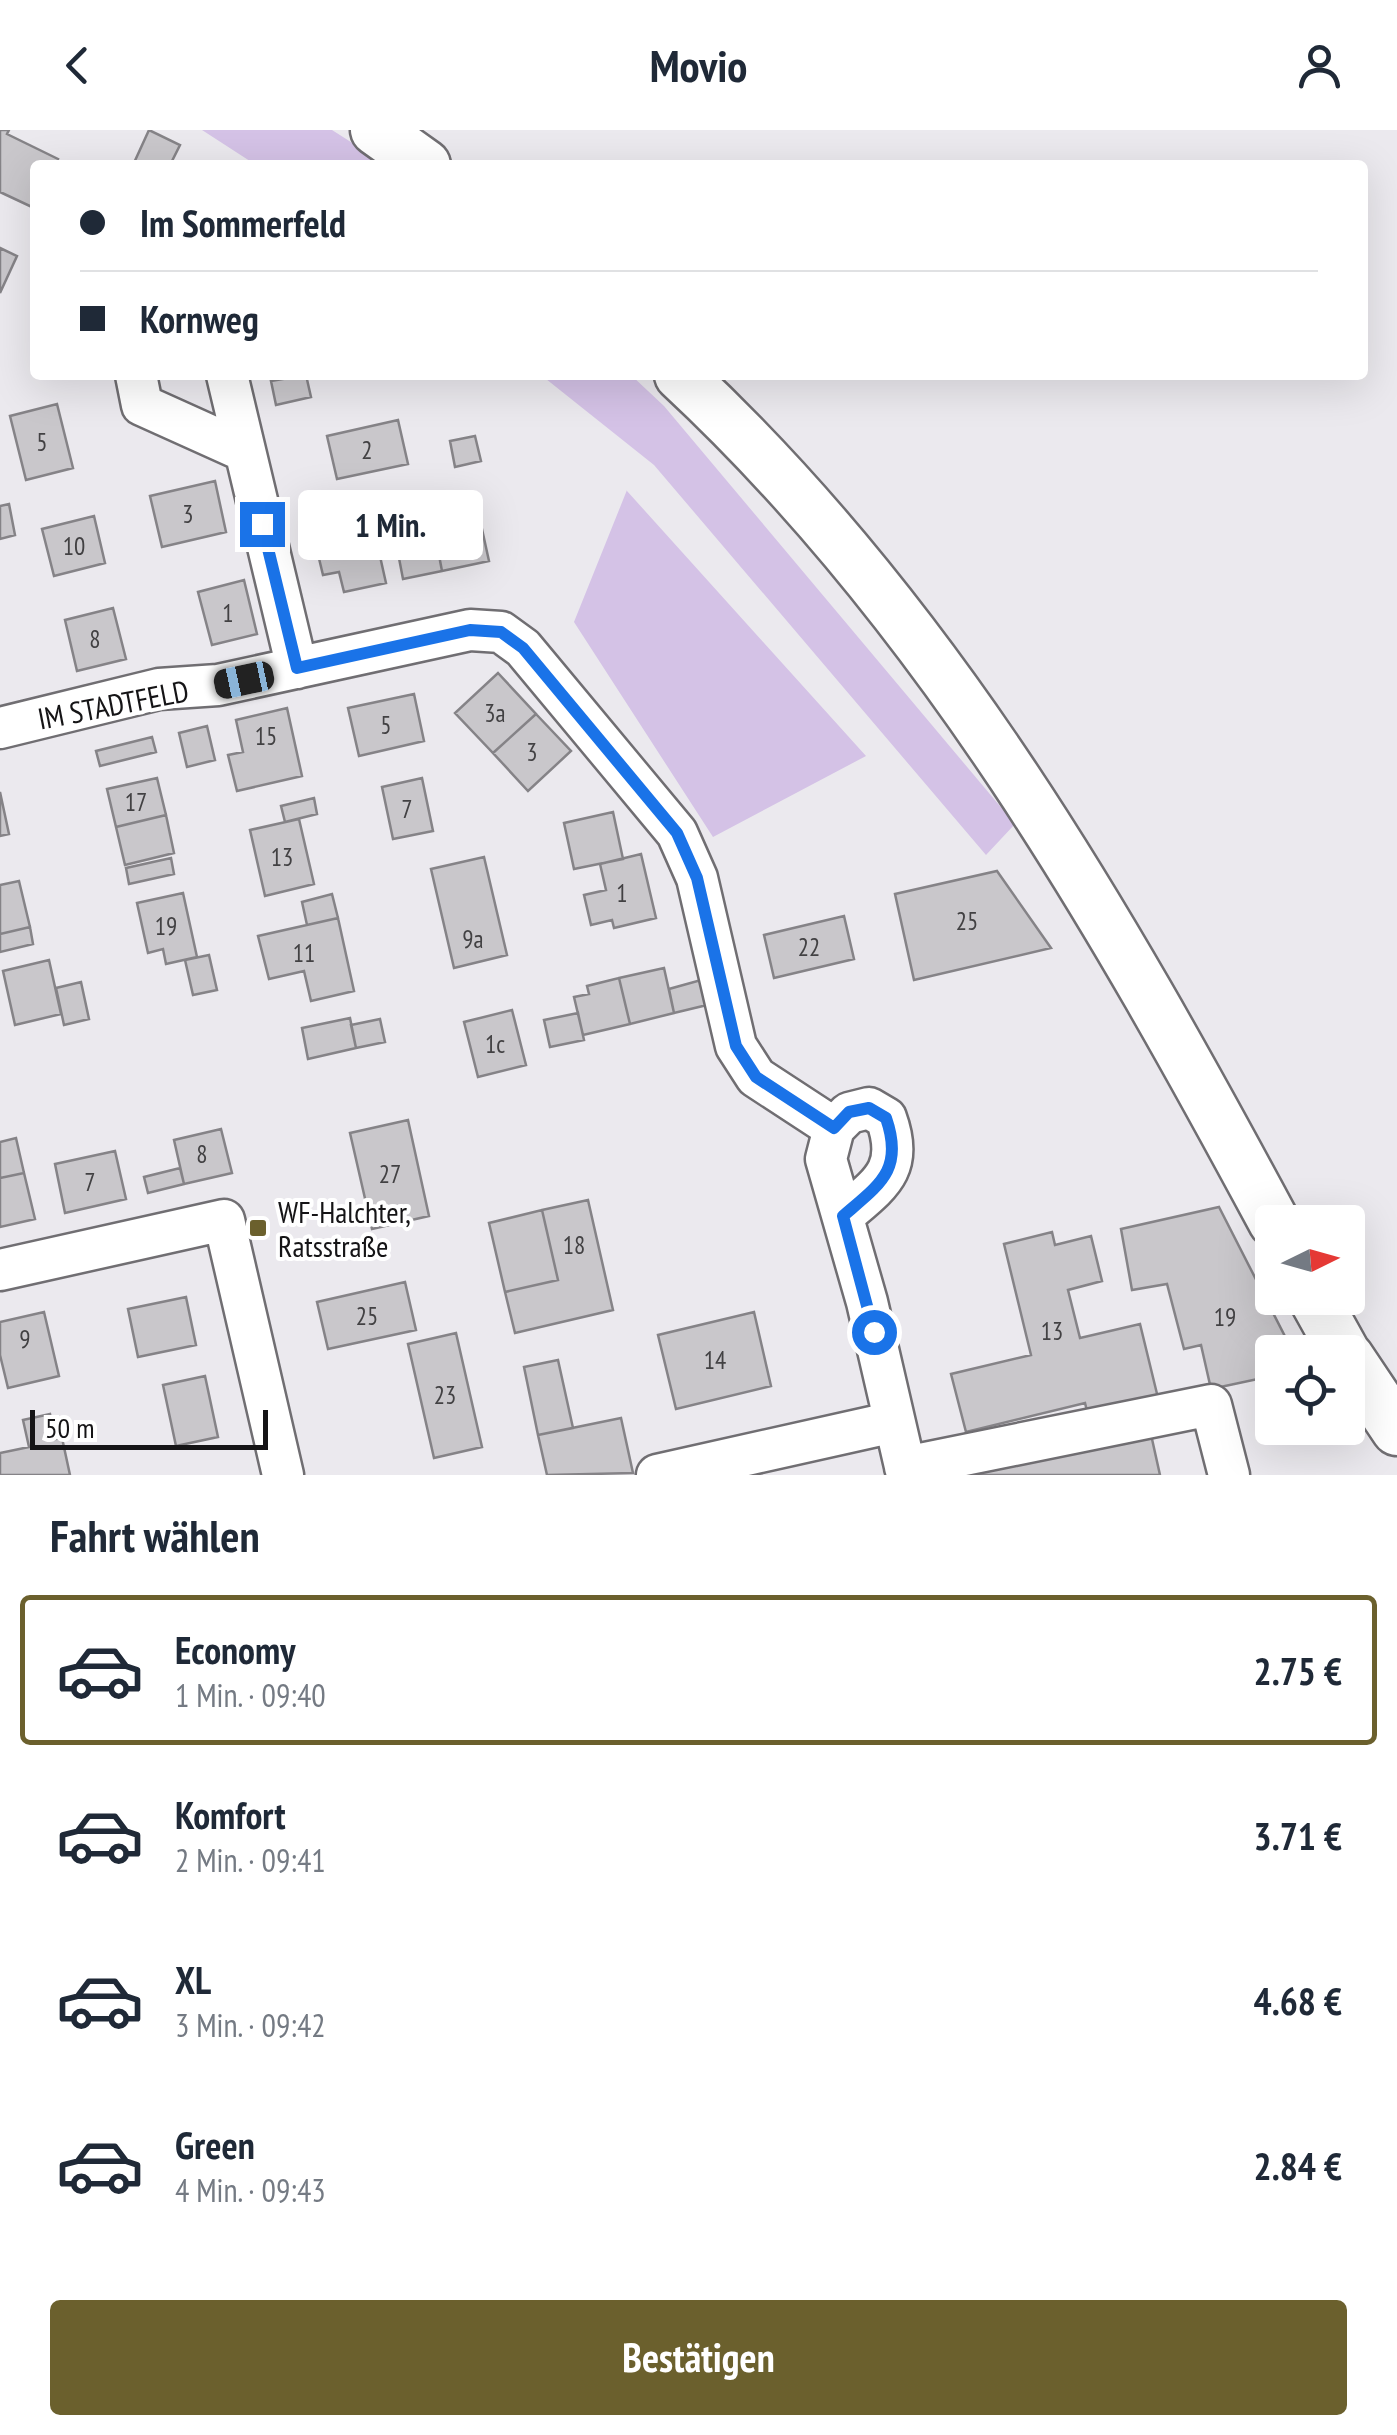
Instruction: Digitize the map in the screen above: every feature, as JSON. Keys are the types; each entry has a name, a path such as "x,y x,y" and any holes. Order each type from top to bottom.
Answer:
{"main road":[{"path":"376,130 418,160"},
{"path":"685,380 829,529 955,686 1088,887 1265,1205"},
{"path":"1365,1383 1397,1430"}],"street":[{"path":"137,380 142,404 244,451"},
{"path":"228,380 297,668"},
{"name":"IM STADTFELD","path":"0,728 158,689 218,686 470,630 501,632 523,648 677,833 697,878 736,1046 756,1077 834,1128"},
{"path":"843,1216 892,1167 895,1143 886,1118 869,1108 849,1112 834,1128 826,1159 906,1471 1211,1405 1229,1475"},
{"path":"0,1270 224,1220 282,1475"},
{"path":"658,1475 894,1422"}],"shaded area":[{"path":"202,130 332,130 379,160 248,160"},
{"path":"547,380 636,380 664,406 1015,824 986,855 654,465"},
{"path":"627,490 866,756 713,837 574,622"}],"building":[{"path":"0,130 9,130 7,134 58,159 30,160 30,206 0,192"},
{"path":"149,130 180,145 172,160 135,160"},
{"path":"0,248 17,256 0,293"},
{"path":"307,380 311,397 276,405 271,381"},
{"path":"57,404 73,468 26,480 10,416"},
{"path":"398,420 408,464 337,479 327,436"},
{"path":"475,436 481,461 455,467 450,441"},
{"path":"215,481 226,532 162,547 150,496"},
{"path":"9,504 15,535 0,539 0,506"},
{"path":"94,516 105,563 54,576 42,529"},
{"path":"480,520 489,561 442,571 434,529"},
{"path":"375,534 386,583 344,592 339,572 323,575 316,546"},
{"path":"437,545 442,571 403,579 398,553"},
{"path":"244,580 257,634 212,645 198,592"},
{"path":"113,608 126,659 77,671 65,620"},
{"path":"498,673 536,714 493,753 455,713"},
{"path":"414,694 424,741 359,756 348,708"},
{"path":"287,708 302,776 237,791 228,755 243,752 236,720"},
{"path":"536,714 571,751 528,791 493,753"},
{"path":"207,726 215,760 187,767 179,733"},
{"path":"152,737 156,752 100,766 96,751"},
{"path":"157,778 166,815 116,827 107,789"},
{"path":"422,778 433,831 393,839 382,787"},
{"path":"0,792 9,834 0,836"},
{"path":"314,798 317,814 285,822 281,806"},
{"path":"613,812 623,859 574,869 564,823"},
{"path":"166,815 174,853 125,865 116,827"},
{"path":"299,819 314,884 265,896 250,830"},
{"path":"641,854 656,918 614,928 612,920 591,925 584,895 606,890 600,864"},
{"path":"484,857 507,955 454,968 431,869"},
{"path":"171,858 174,874 129,884 126,868"},
{"path":"997,871 1051,948 914,980 895,894"},
{"path":"19,881 30,927 0,934 0,885"},
{"path":"183,893 197,957 166,964 163,949 148,953 137,903"},
{"path":"332,894 338,918 307,925 302,902"},
{"path":"844,916 854,959 774,978 764,935"},
{"path":"338,918 354,991 311,1001 304,971 269,979 258,936"},
{"path":"30,927 33,944 0,952 0,934"},
{"path":"209,955 217,990 193,995 185,960"},
{"path":"49,960 61,1014 15,1025 3,971"},
{"path":"664,968 674,1013 630,1024 619,978"},
{"path":"619,978 630,1024 583,1035 574,997 589,994 587,986"},
{"path":"701,980 707,1005 674,1013 669,989"},
{"path":"81,982 89,1019 64,1025 56,988"},
{"path":"512,1010 526,1065 478,1077 464,1022"},
{"path":"578,1013 584,1040 550,1047 544,1020"},
{"path":"350,1018 356,1048 308,1059 302,1028"},
{"path":"380,1019 385,1042 356,1048 351,1025"},
{"path":"408,1120 429,1216 372,1229 350,1133"},
{"path":"221,1129 232,1173 184,1184 174,1140"},
{"path":"16,1138 24,1173 0,1178 0,1142"},
{"path":"115,1151 126,1199 65,1213 55,1164"},
{"path":"180,1168 184,1184 148,1193 144,1177"},
{"path":"24,1173 35,1219 0,1227 0,1178"},
{"path":"588,1200 613,1310 515,1333 505,1292 558,1280 542,1210"},
{"path":"1219,1207 1255,1278 1255,1315 1274,1315 1284,1335 1255,1335 1255,1380 1211,1389 1201,1345 1184,1349 1167,1284 1132,1290 1121,1229"},
{"path":"542,1210 558,1280 505,1292 489,1223"},
{"path":"1052,1232 1055,1245 1091,1236 1102,1281 1068,1290 1080,1338 1140,1324 1159,1402 1089,1419 1085,1403 966,1432 951,1374 1031,1355 1004,1244"},
{"path":"405,1282 416,1330 328,1349 317,1302"},
{"path":"186,1297 196,1345 138,1357 128,1309"},
{"path":"44,1312 59,1376 8,1388 0,1355 0,1322"},
{"path":"754,1312 771,1386 676,1409 658,1335"},
{"path":"456,1333 482,1447 434,1458 408,1344"},
{"path":"558,1360 573,1428 538,1435 524,1367"},
{"path":"205,1376 218,1437 176,1446 163,1385"},
{"path":"50,1414 55,1439 62,1438 70,1475 0,1475 0,1453 29,1447 23,1420"},
{"path":"621,1418 633,1473 547,1475 538,1435"},
{"path":"1150,1430 1160,1475 972,1472"}],"place":[{"name":"WF-Halchter, Ratsstraße","path":"258,1228"}],"route":[{"path":"262,524 297,668 470,630 501,632 523,648 677,833 697,878 736,1046 756,1077 834,1128 849,1112 869,1108 886,1118 895,1143 892,1167 843,1216 874,1332"}]}
